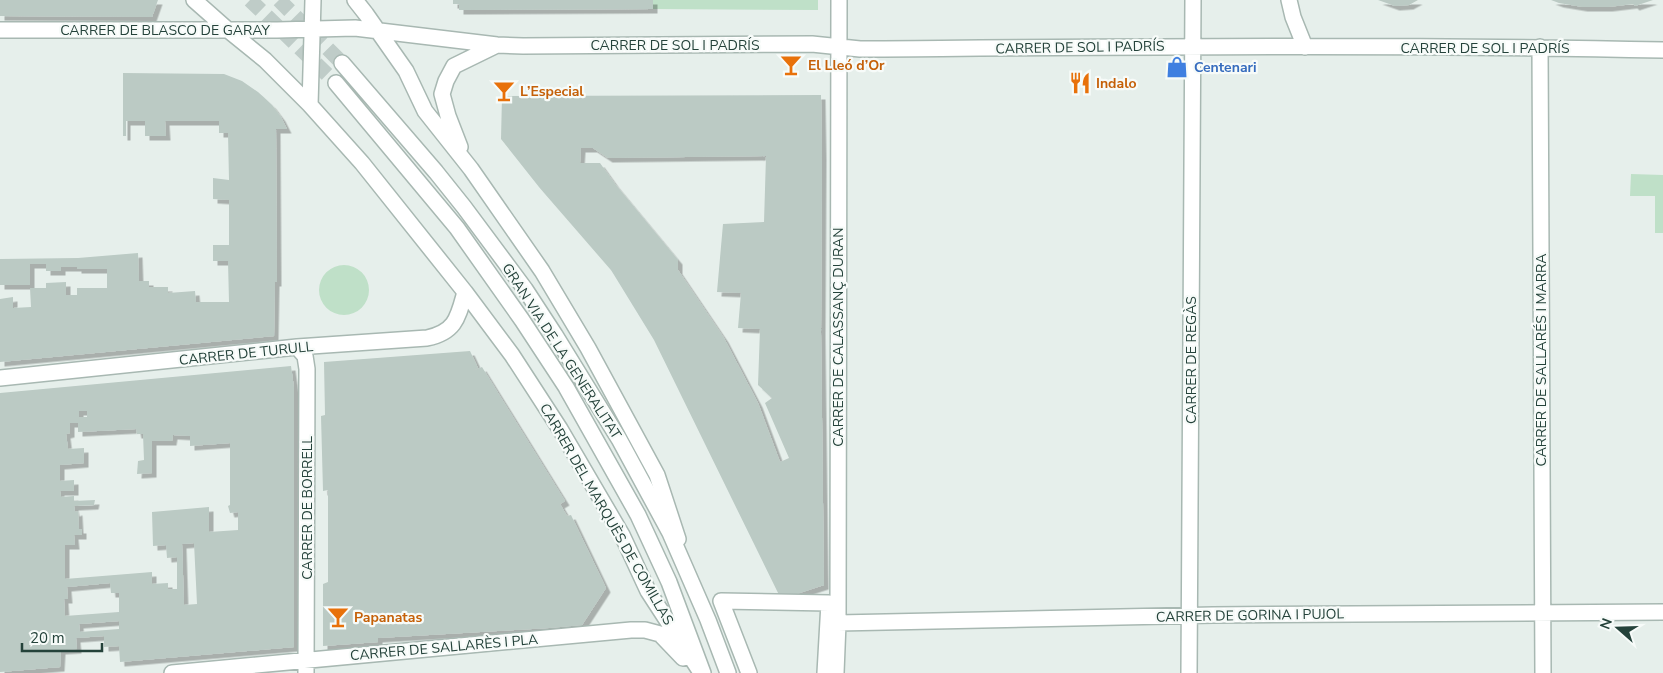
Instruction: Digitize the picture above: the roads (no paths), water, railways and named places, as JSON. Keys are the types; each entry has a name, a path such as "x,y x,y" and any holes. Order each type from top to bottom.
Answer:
{"street":[{"name":"CARRER DEL MARQUÈS DE COMILLAS","path":"194,0 265,60 310,105 374,177 466,292 512,355 560,429 622,535 648,590 701,673"},
{"path":"310,105 313,0"},
{"path":"355,0 406,71 425,111 471,169 542,271 588,348 657,475 697,597"},
{"name":"CARRER DE CALASSANÇ DURAN","path":"836,673 838,623 838,0"},
{"name":"CARRER DE REGÀS","path":"1189,673 1193,0"},
{"path":"1289,0 1293,17 1305,47"},
{"name":"CARRER DE SOL I PADRÍS","path":"329,29 355,28 378,30 497,45 812,44 860,49 1192,46 1540,47 1663,50"},
{"name":"CARRER DE BLASCO DE GARAY","path":"0,30 329,29"},
{"name":"CARRER DE SOL I PADRÍS","path":"471,169 459,145 442,94 454,66 497,45"},
{"name":"CARRER DE SALLARÉS I MARRA","path":"1540,47 1542,673"},
{"name":"GRAN VIA DE LA GENERALITAT","path":"342,62 436,172 525,289 619,439 670,533 728,673"},
{"name":"GRAN VIA DE LA GENERALITAT","path":"336,83 456,228 522,320 566,387 638,515 669,582 701,673"},
{"name":"CARRER DE TURULL","path":"0,378 298,347 427,338 440,335 452,326 460,313 466,292"},
{"name":"CARRER DE BORRELL","path":"298,347 305,356 307,369 306,667"},
{"path":"749,673 721,601 829,602 825,673"},
{"name":"CARRER DE GORINA I PUJOL","path":"838,623 1189,616 1663,612"},
{"name":"CARRER DE SALLARÈS I PLA","path":"172,673 306,667 631,630 645,630 660,634 701,673"}],"tunnel":[{"path":"250,0 336,83"},
{"path":"279,0 342,63"}],"place":[{"name":"El Lleó d’Or","path":"791,65"},
{"name":"Centenari","path":"1177,67"},
{"name":"Indalo","path":"1080,83"},
{"name":"L’Especial","path":"504,91"},
{"name":"Papanatas","path":"338,617"}]}
